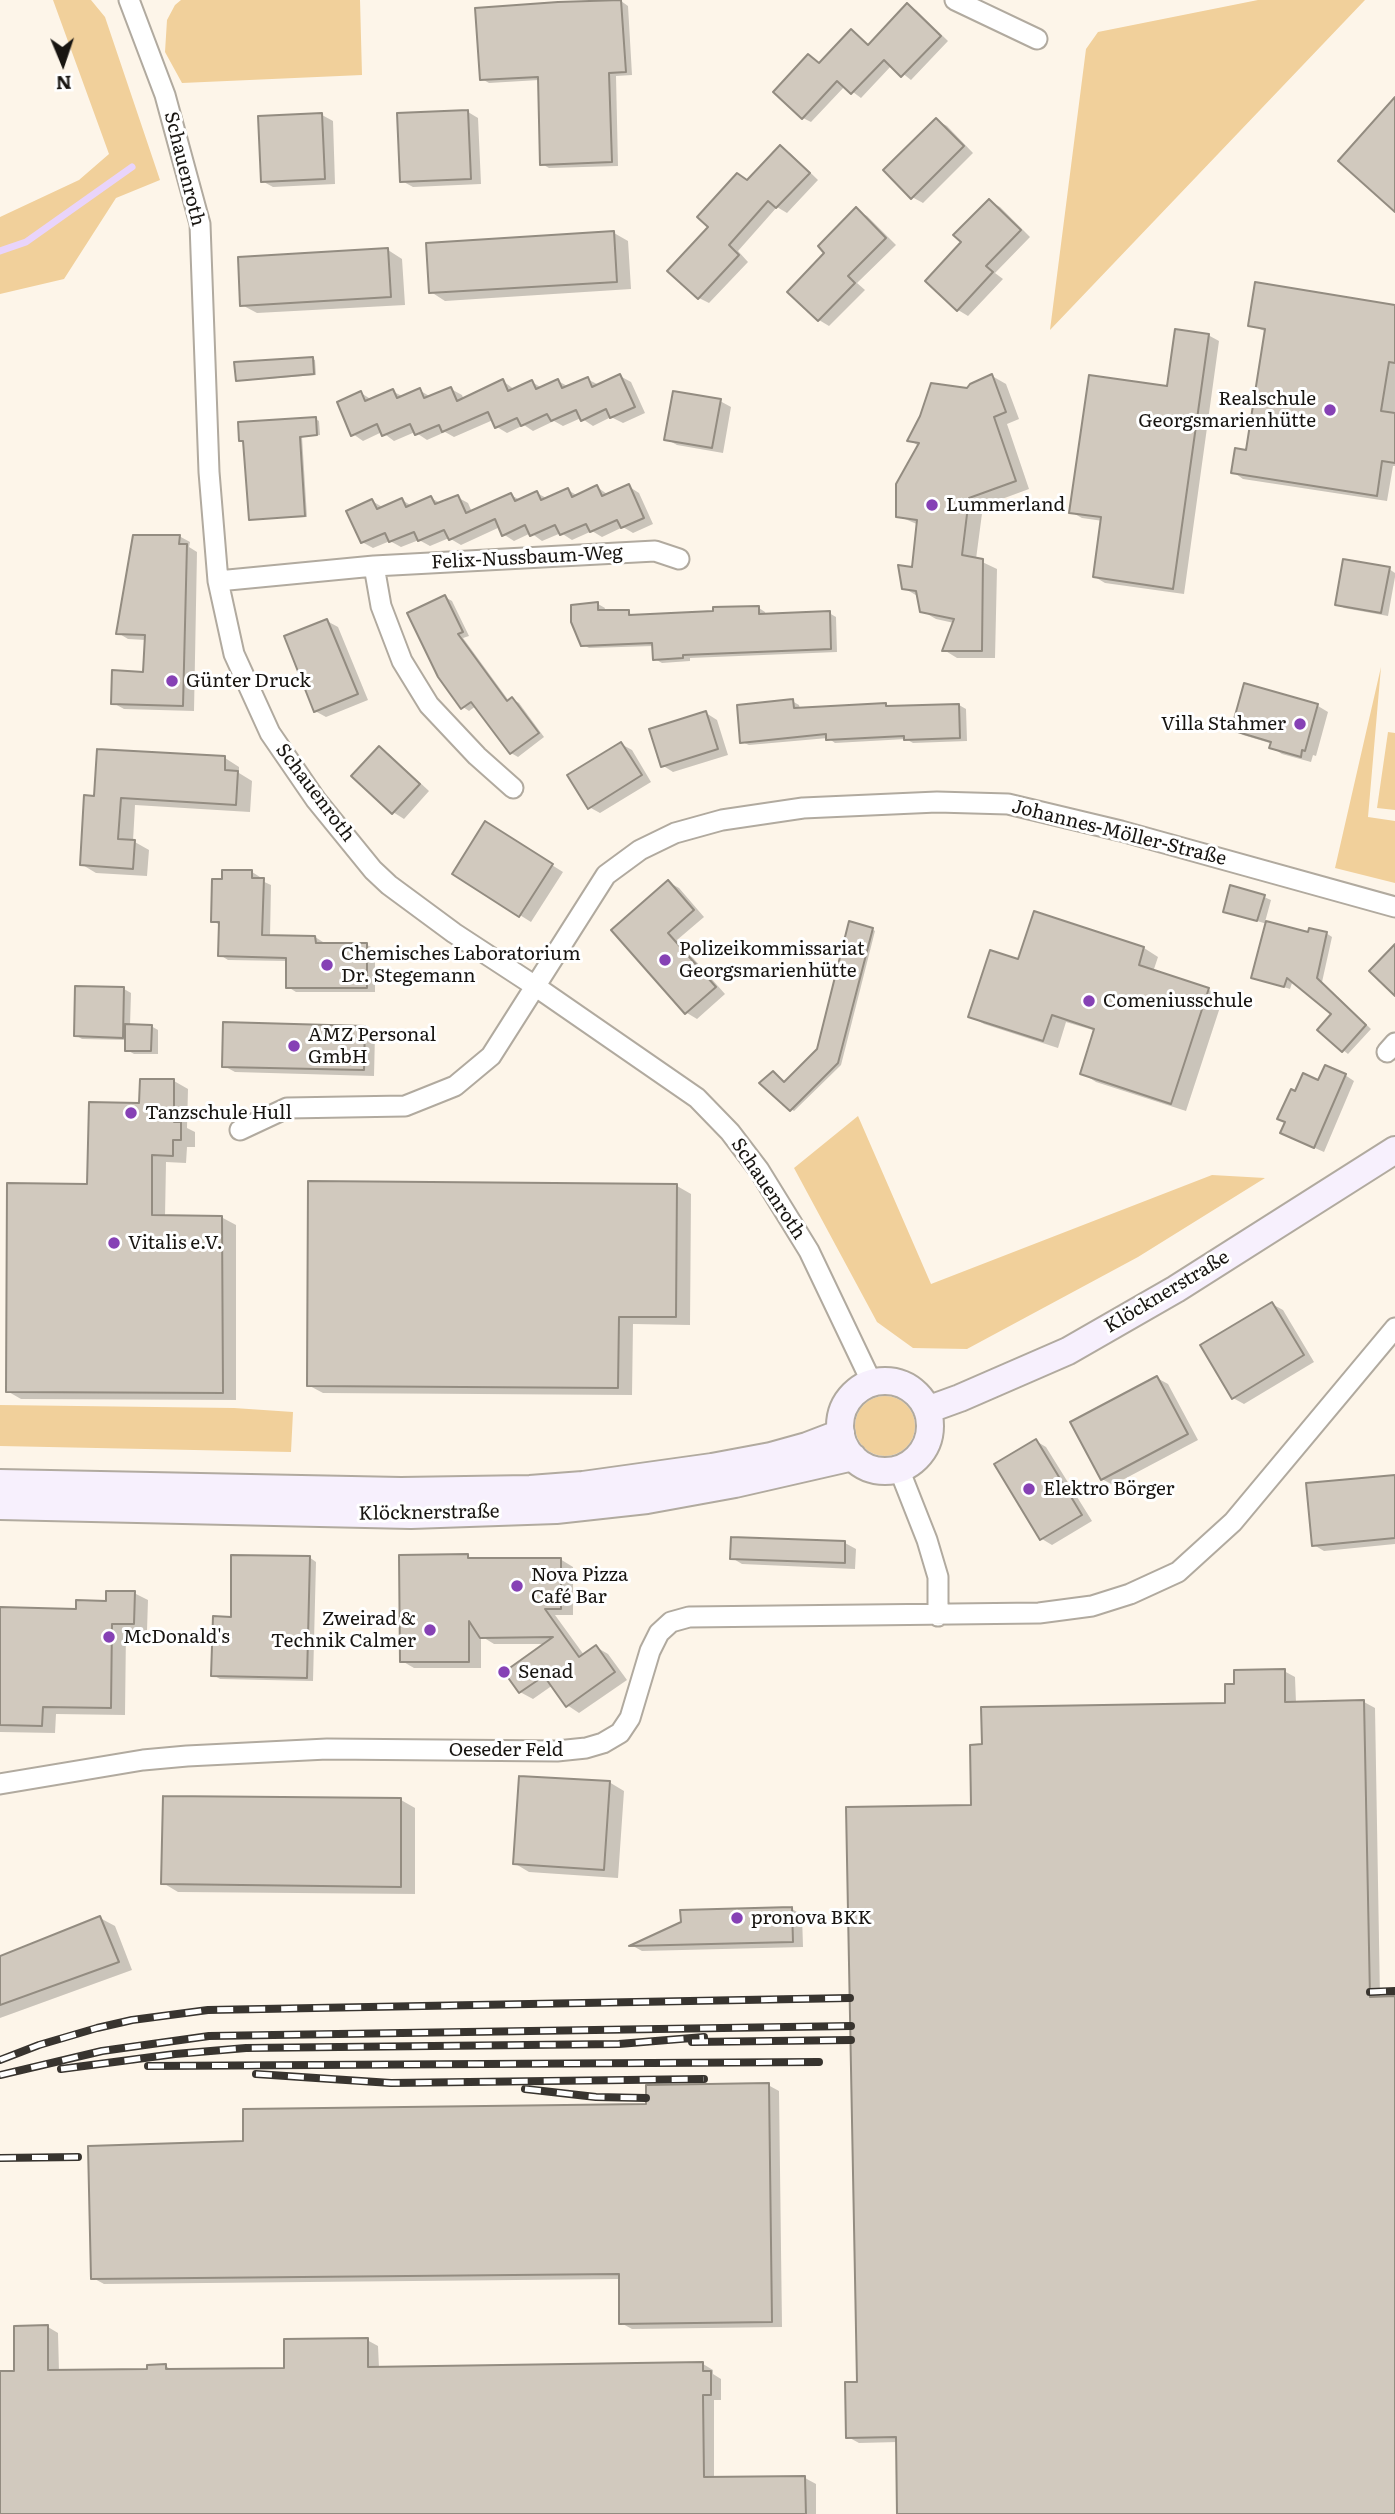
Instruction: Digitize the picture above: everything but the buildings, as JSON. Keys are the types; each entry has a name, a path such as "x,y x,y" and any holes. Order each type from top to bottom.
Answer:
{"main road":[{"name":"Klöcknerstraße","path":"927,1410 1068,1351 1176,1289 1395,1150"},
{"path":"872,1383 898,1383 911,1389 927,1410 929,1431 922,1451 912,1462 899,1469 871,1469 853,1457 842,1440 842,1412 859,1389 872,1383"},
{"name":"Klöcknerstraße","path":"0,1483 470,1491 583,1485 751,1460 807,1446 841,1433"},
{"name":"Klöcknerstraße","path":"0,1506 411,1515 556,1510 647,1500 722,1487 853,1457"},
{"path":"176,1511 176,1499 288,1501 306,1489"}],"street":[{"name":"Schauenroth","path":"130,0 165,95 200,224 209,472 218,581 234,654 270,733 316,800 373,870 389,885 454,933 697,1098 730,1132 759,1170 809,1251 872,1383"},
{"path":"955,0 1037,39"},
{"name":"Felix-Nussbaum-Weg","path":"218,581 374,566 655,551 679,559"},
{"path":"374,566 382,606 402,661 429,705 477,756 513,788"},
{"name":"Johannes-Möller-Straße","path":"240,1130 287,1108 405,1106 455,1086 491,1056 606,875 640,850 675,833 722,820 803,808 937,802 1008,804 1134,834 1395,907"},
{"path":"899,1469 928,1540 938,1577 938,1616 1039,1613 1092,1606 1130,1594 1178,1572 1233,1522 1395,1328"},
{"name":"Oeseder Feld","path":"0,1784 143,1760 213,1754 327,1749 557,1751 586,1748 603,1743 620,1733 630,1718 650,1651 659,1633 671,1622 689,1617 938,1616"}],"shaded area":[{"path":"53,0 91,0 105,17 160,180 116,198 64,279 0,294 0,217 79,180 109,154"},
{"path":"181,0 360,0 362,75 182,83 165,52 167,20"},
{"path":"1258,0 1365,0 1050,330 1086,49 1098,32"},
{"path":"1381,667 1368,817 1395,821 1395,883 1335,868"},
{"path":"1388,732 1395,733 1395,810 1377,808"},
{"path":"858,1116 931,1284 1212,1175 1265,1178 1138,1257 967,1349 913,1348 877,1322 794,1168"},
{"path":"885,1396 906,1405 915,1426 906,1447 885,1456 864,1447 855,1426 864,1405"},
{"path":"0,1405 234,1408 293,1412 291,1452 0,1446"}],"waterway":[{"path":"0,251 26,242 132,167"}],"railway":[{"path":"1370,1992 1395,1991"},
{"path":"0,2060 97,2028 132,2020 208,2010 850,1998"},
{"path":"0,2075 102,2051 209,2036 851,2026"},
{"path":"61,2069 246,2048 619,2044 704,2037"},
{"path":"692,2042 851,2040"},
{"path":"148,2066 819,2062"},
{"path":"256,2074 391,2083 704,2079"},
{"path":"525,2089 596,2097 646,2098"},
{"path":"0,2158 78,2157"}],"place":[{"name":"Realschule Georgsmarienhütte","path":"1330,410"},
{"name":"Lummerland","path":"932,505"},
{"name":"Günter Druck","path":"172,681"},
{"name":"Villa Stahmer","path":"1300,724"},
{"name":"Polizeikommissariat Georgsmarienhütte","path":"665,960"},
{"name":"Chemisches Laboratorium Dr. Stegemann","path":"327,965"},
{"name":"Comeniusschule","path":"1089,1001"},
{"name":"AMZ Personal GmbH","path":"294,1046"},
{"name":"Tanzschule Hull","path":"131,1113"},
{"name":"Vitalis e.V.","path":"114,1243"},
{"name":"Elektro Börger","path":"1029,1489"},
{"name":"Nova Pizza Café Bar","path":"517,1586"},
{"name":"Zweirad & Technik Calmer","path":"430,1630"},
{"name":"McDonald's","path":"109,1637"},
{"name":"Senad","path":"504,1672"},
{"name":"pronova BKK","path":"737,1918"}]}
